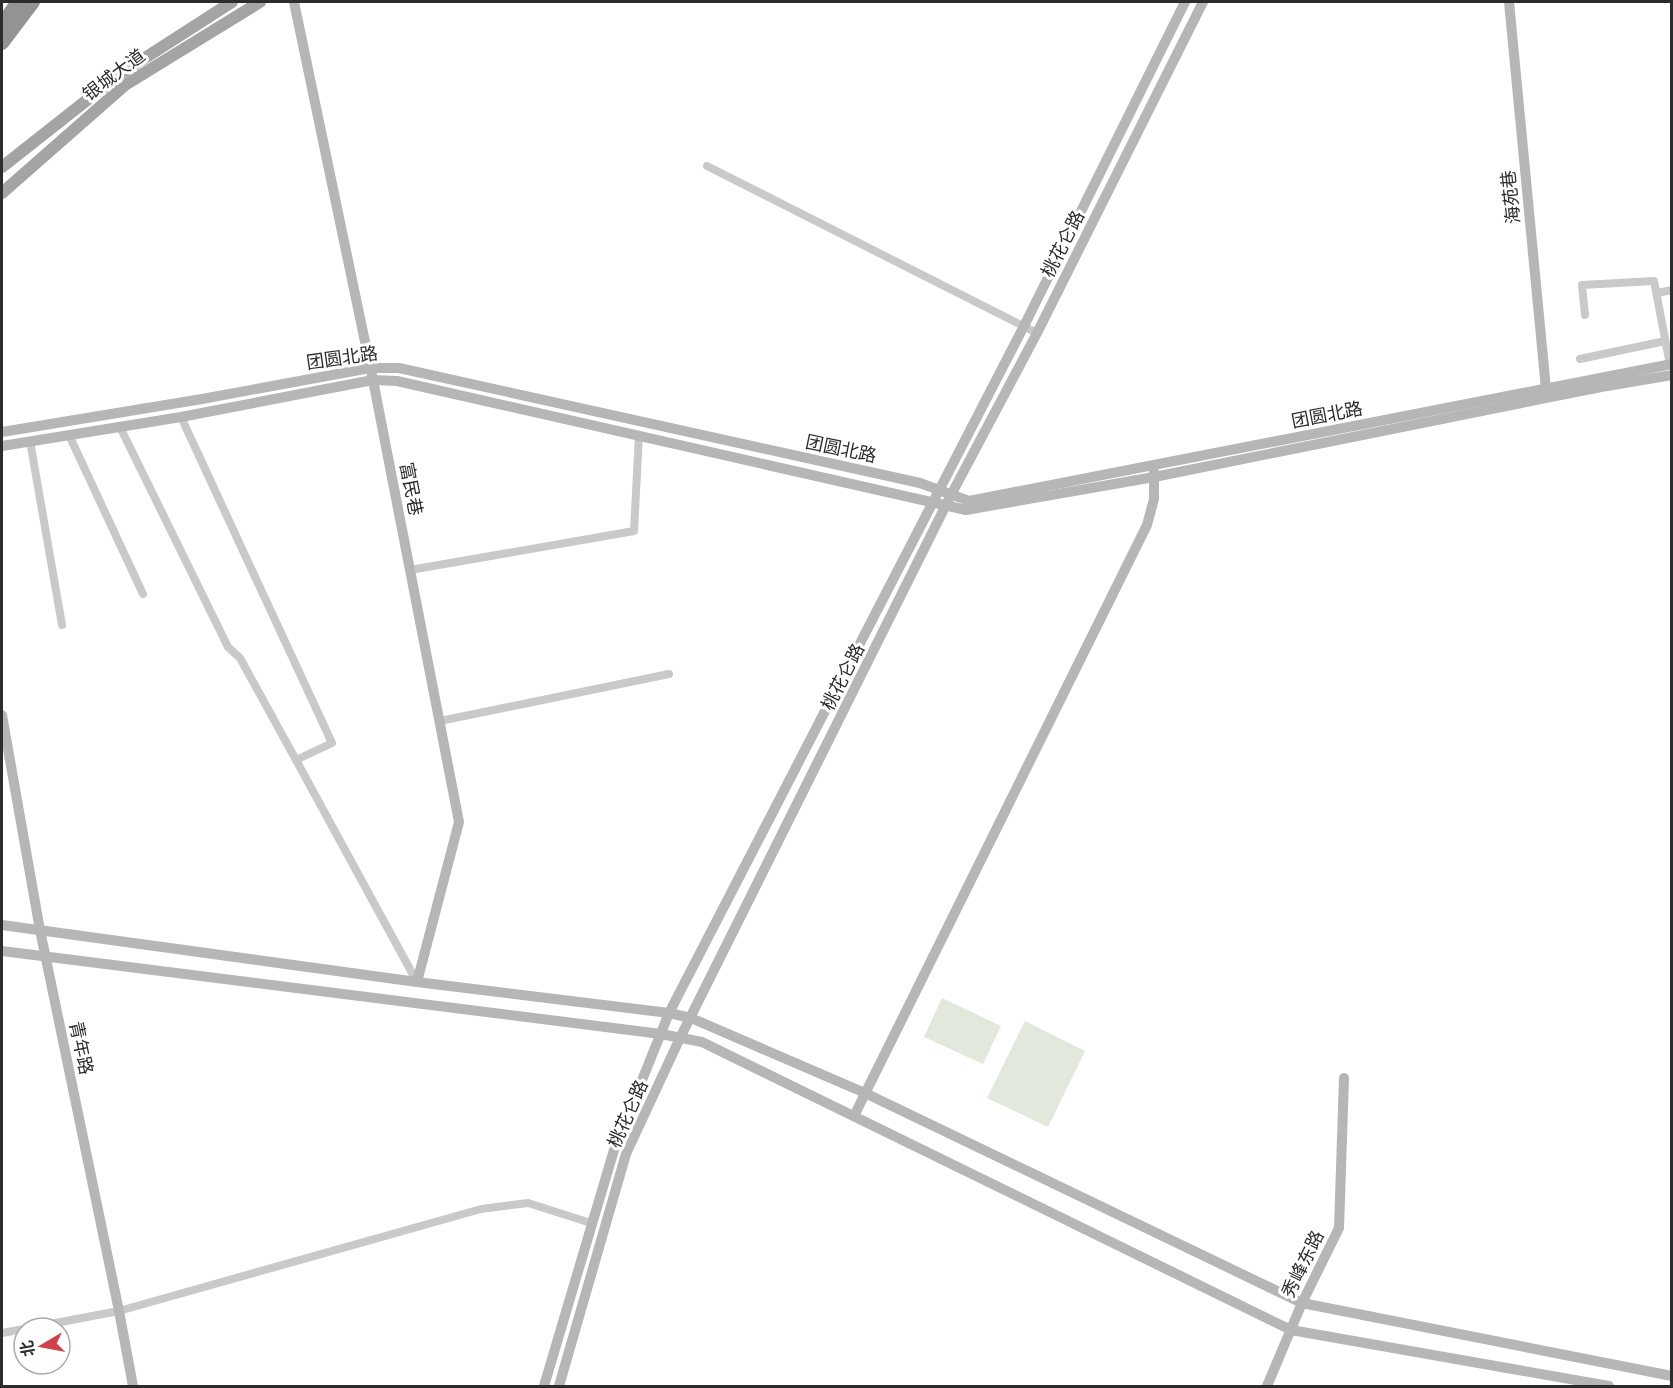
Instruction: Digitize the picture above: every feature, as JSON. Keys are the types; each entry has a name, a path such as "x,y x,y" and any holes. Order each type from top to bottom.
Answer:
{"highway":[{"path":"2,24 18,2"},
{"path":"2,43 33,2"}],"main road":[{"name":"银城大道","path":"2,167 120,74 232,2"},
{"name":"银城大道","path":"2,193 125,85 260,2"},
{"name":"富民巷","path":"294,2 373,380 459,822 417,982"},
{"name":"桃花仑路","path":"544,1386 614,1150 669,1013 1024,326 1185,2"},
{"name":"桃花仑路","path":"559,1386 627,1154 680,1038 951,495 1037,333 1203,2"},
{"name":"海苑巷","path":"1509,2 1546,389"},
{"name":"团圆北路","path":"2,432 370,368 399,368 939,489 969,501 1154,471 1601,387 1671,368"},
{"name":"团圆北路","path":"2,446 181,417 373,380 397,381 966,510 1546,389 1671,368"},
{"path":"854,1116 1147,525 1154,498 1154,471"},
{"name":"青年路","path":"2,715 45,957 133,1386"},
{"path":"2,925 417,982 669,1013 691,1018 866,1093 1302,1303 1671,1376"},
{"path":"2,951 661,1034 702,1042 1291,1330 1609,1386"},
{"name":"秀峰东路","path":"1267,1386 1302,1303 1339,1228 1344,1078"}],"street":[{"path":"707,166 1037,333"},
{"path":"1585,315 1582,285 1654,281 1671,368"},
{"path":"1657,293 1671,290"},
{"path":"1580,359 1665,341"},
{"path":"181,417 332,743 296,760"},
{"path":"120,427 228,647 240,658 417,982"},
{"path":"69,435 143,594"},
{"path":"410,570 634,531 639,435"},
{"path":"30,441 62,625"},
{"path":"440,721 669,674"},
{"path":"72,1320 119,1311 481,1209 528,1203 591,1223"}],"shaded area":[{"path":"942,998 1001,1026 983,1064 924,1037"},
{"path":"1025,1021 1085,1051 1048,1127 987,1098"}]}
